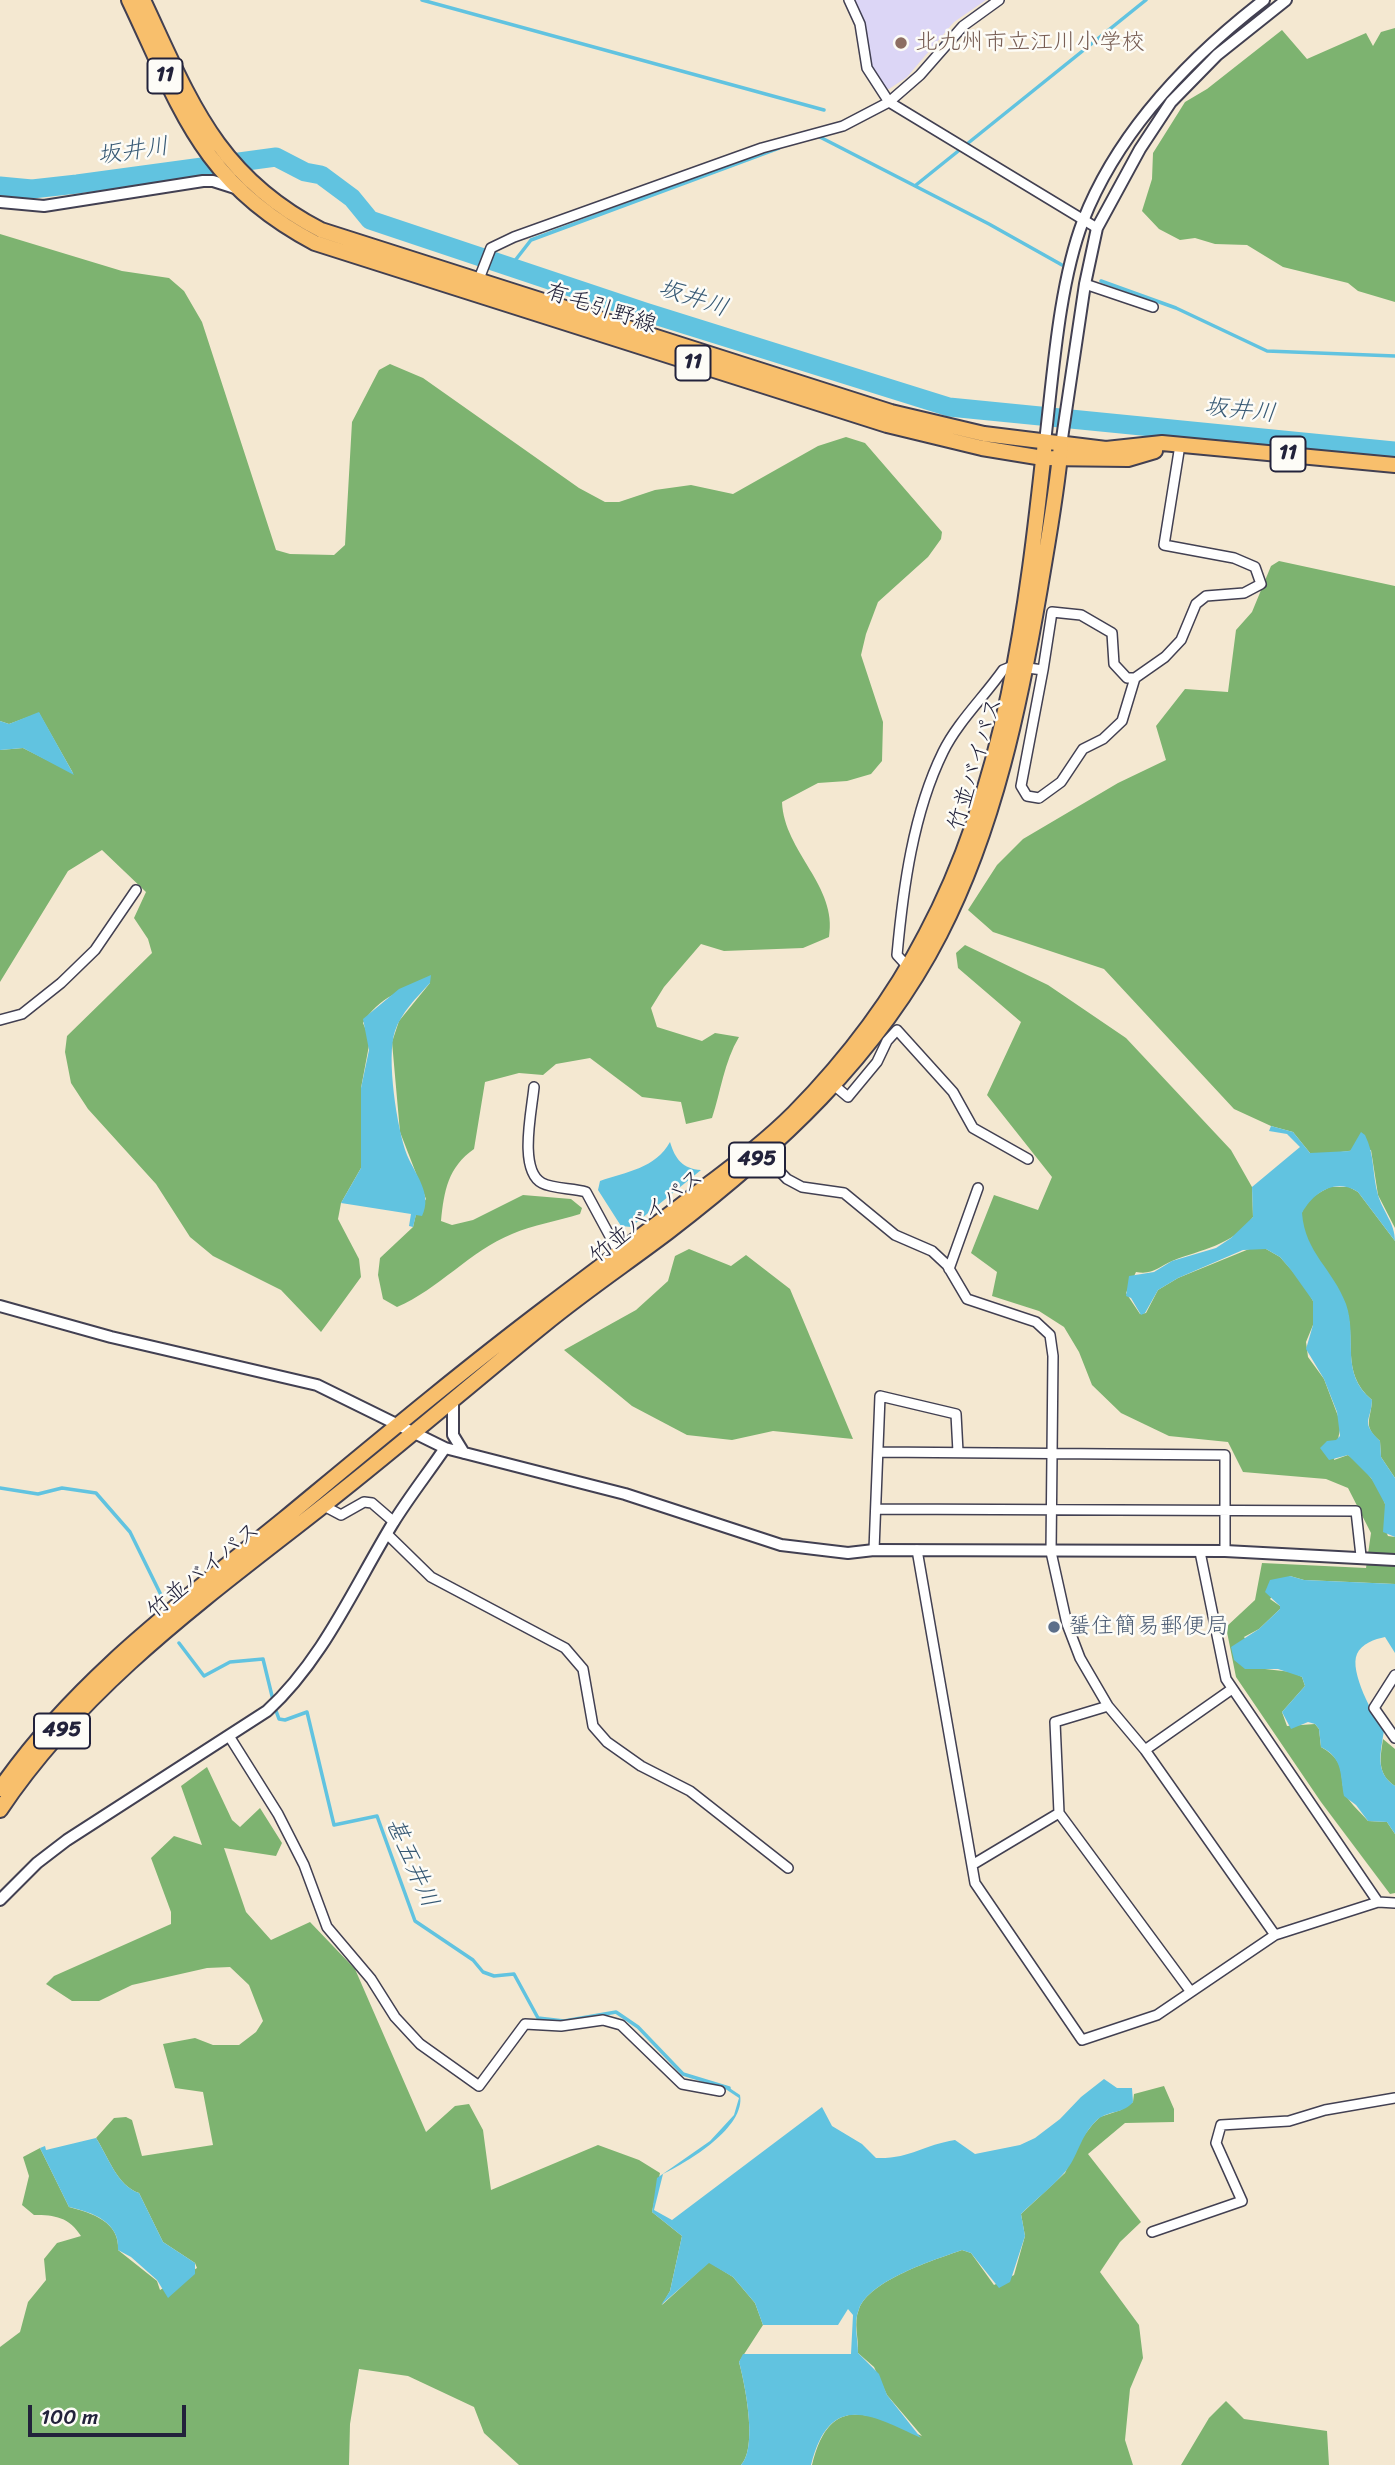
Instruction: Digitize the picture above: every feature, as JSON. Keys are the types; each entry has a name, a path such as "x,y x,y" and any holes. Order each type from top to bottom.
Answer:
{"main road":[{"name":"有毛引野線","path":"129,0 232,185 288,228 315,243 478,280 887,425 982,448 1043,458 1061,451 1162,443 1395,465"},
{"name":"有毛引野線","path":"143,0 205,128 209,147 246,176 266,196 321,230 891,412 984,434 1045,442 1061,451"},
{"name":"竹並バイパス","path":"0,1810 71,1721 137,1654 414,1434 546,1323 760,1151 835,1086 886,1021 940,934 989,811 1012,736 1045,442"},
{"name":"竹並バイパス","path":"0,1789 43,1734 128,1647 400,1425 619,1253 760,1151 826,1078 883,1006 908,967 947,891 979,804 1020,666 1061,451"}],"street":[{"path":"849,0 860,24 867,68 889,102 1097,228"},
{"path":"478,280 491,248 514,237 761,148 843,125 889,102 920,75 963,26 999,0"},
{"path":"1045,442 1069,277 1083,221 1123,145 1158,96 1264,0"},
{"path":"1061,451 1085,284 1097,228 1140,149 1171,102 1217,55 1286,0"},
{"path":"0,202 44,206 203,181 232,185"},
{"path":"1085,284 1153,307"},
{"path":"1135,678 1127,678 1114,664 1112,633 1099,623 1080,615 1052,611 1021,786 1027,796 1039,798 1061,782 1083,749 1103,738 1122,721 1135,678 1181,640 1196,604 1206,596 1244,593 1261,584 1255,567 1234,558 1164,545 1180,445"},
{"path":"908,967 897,955 901,911 932,779 944,750 1003,670 1020,666 1043,670"},
{"path":"0,1020 22,1014 61,983 95,950 136,890"},
{"path":"835,1086 848,1097 877,1062 887,1041 897,1030 953,1092 973,1128 1028,1159"},
{"path":"534,1087 527,1161 534,1175 542,1184 586,1192 619,1253"},
{"path":"760,1151 787,1179 802,1187 844,1194 895,1235 932,1251 949,1269 967,1300 1036,1322 1050,1335 1053,1356 1051,1552 1067,1624 1080,1658 1108,1706 1145,1750 1275,1935"},
{"path":"949,1269 978,1188"},
{"path":"0,1306 136,1343 317,1385 445,1448 625,1494 781,1545 848,1553 873,1550 1225,1551 1361,1556 1395,1560"},
{"path":"873,1550 877,1509 880,1396 956,1414 958,1452"},
{"path":"453,1402 453,1435 464,1453"},
{"path":"0,1900 37,1863 67,1840 267,1711 292,1688 394,1522 445,1448"},
{"path":"878,1452 1225,1455 1225,1551"},
{"path":"324,1506 341,1515 364,1502 372,1503 394,1522"},
{"path":"877,1509 1356,1511 1361,1556"},
{"path":"387,1534 431,1577 565,1648 583,1669 593,1726 607,1742 641,1766 690,1791 788,1868"},
{"path":"917,1550 975,1883 1082,2040 1157,2015 1275,1935 1378,1902 1395,1903"},
{"path":"1200,1552 1226,1679 1378,1902"},
{"path":"1395,1675 1374,1709 1395,1738"},
{"path":"1145,1750 1232,1689"},
{"path":"1108,1706 1055,1722 1059,1813 1191,1992"},
{"path":"229,1736 278,1814 299,1855 327,1927 371,1979 395,2017 420,2044 479,2086 525,2024 561,2026 603,2020 621,2025 682,2084 720,2091"},
{"path":"972,1866 1059,1813"},
{"path":"1152,2232 1242,2201 1216,2143 1221,2125 1289,2121 1325,2110 1395,2098"}],"shaded area":[{"name":"北九州市立江川小学校","path":"853,0 986,0 954,22 907,77 889,89 883,88 873,73"}],"green space":[{"path":"1395,28 1395,302 1358,291 1348,283 1283,267 1247,245 1215,244 1195,238 1180,240 1159,229 1142,211 1152,179 1153,153 1185,102 1207,89 1282,30 1307,59 1366,33 1373,46 1381,32"},
{"path":"0,234 122,271 169,278 184,291 202,322 276,550 290,554 334,555 345,545 352,422 379,370 390,364 423,378 579,488 605,502 619,502 655,490 691,485 733,494 818,446 846,437 865,443 942,532 941,539 928,557 878,602 866,634 861,655 883,722 882,761 871,774 847,781 818,783 782,802 791,837 826,901 830,919 829,937 803,948 724,951 701,944 664,987 651,1008 657,1027 702,1041 715,1033 739,1037 726,1066 712,1118 686,1124 681,1102 642,1097 590,1058 556,1064 543,1075 519,1073 485,1082 474,1149 458,1164 449,1180 441,1221 452,1225 473,1220 523,1195 571,1199 582,1208 580,1214 528,1228 497,1241 427,1290 397,1307 383,1299 378,1275 380,1258 413,1227 416,1214 426,1199 400,1132 392,1042 399,1021 430,983 392,995 376,1007 363,1023 370,1040 361,1088 361,1168 341,1203 338,1219 359,1259 361,1277 321,1332 281,1290 213,1256 190,1237 156,1184 88,1109 71,1083 65,1052 67,1036 152,953 148,939 134,918 146,892 102,850 68,871 0,982 0,750 23,748 73,773 39,713 9,724 0,721"},
{"path":"1279,561 1395,586 1395,1228 1378,1195 1371,1150 1310,1153 1293,1132 1271,1126 1234,1109 1104,969 993,932 968,910 997,865 1023,839 1118,783 1166,760 1156,726 1185,689 1228,692 1236,630 1252,612 1271,566"},
{"path":"965,945 1048,985 1126,1038 1231,1150 1252,1187 1253,1217 1236,1234 1226,1241 1151,1271 1136,1272 1126,1293 1140,1314 1146,1313 1158,1290 1178,1278 1254,1247 1266,1249 1280,1257 1303,1283 1313,1301 1313,1325 1306,1342 1308,1357 1324,1379 1341,1424 1334,1460 1348,1455 1375,1483 1383,1497 1386,1532 1388,1536 1395,1537 1395,1584 1304,1580 1290,1576 1270,1599 1280,1606 1280,1609 1259,1629 1244,1637 1265,1669 1292,1672 1302,1677 1305,1686 1282,1712 1287,1726 1315,1724 1319,1729 1321,1747 1331,1753 1340,1766 1343,1787 1349,1800 1368,1821 1387,1822 1395,1834 1395,1893 1390,1894 1321,1802 1236,1677 1226,1627 1255,1600 1262,1563 1366,1568 1371,1533 1348,1488 1326,1479 1243,1472 1228,1442 1169,1436 1121,1413 1092,1385 1079,1352 1064,1327 1039,1311 992,1296 997,1272 971,1253 994,1195 1038,1210 1052,1177 987,1095 1021,1022 958,968 956,953"},
{"path":"1330,1187 1349,1187 1358,1192 1395,1241 1395,1478 1381,1457 1380,1441 1369,1427 1372,1400 1362,1389 1352,1367 1349,1317 1345,1304 1310,1246 1301,1223 1302,1212 1307,1203"},
{"path":"689,1249 731,1266 746,1255 790,1289 853,1439 773,1431 732,1440 687,1435 632,1406 564,1350 636,1310 668,1281 675,1256"},
{"path":"1383,1739 1395,1749 1395,1786 1383,1771"},
{"path":"207,1767 232,1820 240,1827 260,1808 282,1843 276,1856 224,1848 246,1912 271,1940 310,1922 355,1969 426,2132 455,2106 469,2104 483,2130 491,2190 598,2145 639,2160 660,2173 652,2212 682,2236 670,2291 662,2305 709,2262 733,2277 755,2303 763,2325 739,2362 749,2415 749,2445 741,2465 519,2465 484,2433 474,2407 408,2376 359,2369 350,2424 349,2465 0,2465 0,2347 20,2332 28,2302 46,2280 44,2259 57,2243 81,2236 66,2221 34,2215 22,2205 29,2176 23,2157 40,2148 69,2207 103,2220 114,2232 118,2250 157,2281 160,2290 197,2268 195,2263 163,2242 139,2193 119,2177 96,2138 114,2118 126,2117 132,2120 142,2156 213,2145 203,2092 175,2088 163,2044 195,2038 213,2045 239,2045 256,2032 263,2021 249,1985 230,1967 207,1968 132,1985 99,2001 72,2001 46,1984 54,1976 171,1924 171,1912 151,1858 174,1836 202,1845 181,1786"},
{"path":"1164,2086 1174,2109 1174,2122 1125,2123 1088,2154 1141,2222 1120,2242 1100,2272 1139,2325 1143,2358 1130,2389 1125,2440 1133,2465 812,2465 829,2426 854,2414 885,2421 922,2436 887,2395 874,2367 858,2353 856,2320 865,2299 904,2272 962,2250 971,2253 994,2285 1014,2275 1025,2236 1021,2214 1065,2173 1079,2142 1100,2117 1121,2110 1133,2102 1134,2094"},
{"path":"1226,2401 1244,2419 1327,2431 1329,2465 1181,2465 1209,2418"}],"water":[{"path":"39,712 74,775 23,748 0,750 0,721 9,724"},
{"path":"431,975 430,983 401,1018 393,1043 392,1075 400,1128 407,1155 422,1184 425,1200 422,1216 416,1215 413,1227 409,1226 411,1214 341,1203 361,1168 361,1088 369,1050 363,1019 399,989"},
{"path":"1271,1126 1293,1132 1310,1153 1350,1151 1361,1132 1368,1142 1378,1195 1393,1229 1395,1241 1358,1192 1349,1188 1341,1186 1326,1189 1307,1205 1302,1213 1308,1239 1346,1304 1352,1367 1362,1390 1372,1400 1368,1425 1380,1441 1381,1457 1395,1478 1395,1537 1383,1532 1385,1504 1371,1478 1348,1455 1329,1460 1320,1448 1327,1441 1336,1440 1340,1436 1337,1412 1324,1379 1306,1349 1313,1325 1313,1301 1280,1257 1266,1249 1243,1250 1178,1278 1158,1290 1145,1313 1141,1315 1131,1298 1126,1296 1129,1276 1154,1272 1172,1261 1216,1248 1253,1217 1252,1187 1300,1147 1287,1134 1269,1131"},
{"path":"670,1142 681,1162 689,1168 701,1170 631,1227 621,1226 598,1190 600,1181 649,1163 664,1151"},
{"path":"1290,1576 1304,1580 1395,1584 1395,1653 1385,1637 1362,1647 1355,1662 1363,1693 1384,1730 1380,1761 1384,1774 1395,1786 1395,1834 1387,1822 1368,1821 1356,1805 1344,1796 1337,1762 1321,1747 1319,1729 1315,1724 1308,1722 1291,1729 1282,1712 1305,1686 1302,1677 1278,1669 1245,1669 1234,1660 1231,1647 1259,1629 1280,1609 1265,1592 1270,1580"},
{"path":"1104,2079 1117,2088 1132,2088 1133,2102 1096,2121 1086,2133 1065,2172 1021,2214 1025,2236 1010,2282 999,2288 971,2253 962,2250 889,2280 865,2299 859,2309 856,2325 858,2353 879,2374 887,2395 921,2438 869,2416 854,2415 841,2418 829,2426 819,2442 811,2465 741,2465 749,2445 749,2415 739,2362 743,2354 851,2354 853,2315 848,2309 838,2325 763,2325 755,2303 733,2277 709,2263 661,2305 670,2291 682,2236 652,2212 657,2178 710,2141 734,2115 739,2098 724,2088 725,2085 740,2095 734,2119 713,2142 663,2174 654,2210 672,2220 822,2107 832,2126 862,2144 876,2158 908,2154 955,2140 975,2154 1020,2145 1035,2138"},
{"path":"96,2138 119,2177 139,2193 163,2242 195,2263 195,2274 168,2298 157,2280 131,2257 118,2250 117,2240 109,2225 95,2215 69,2207 40,2148 45,2146 46,2150"}],"waterway":[{"path":"422,0 824,110"},
{"path":"916,185 1146,0"},
{"path":"816,135 989,224 1062,265"},
{"path":"510,267 531,240 779,148"},
{"name":"坂井川","path":"0,186 32,189 276,157 305,172 321,175 352,198 370,220 645,312 949,407 1395,451"},
{"path":"1101,281 1176,308 1267,351 1395,356"},
{"name":"甚五井川","path":"0,1488 38,1494 62,1488 96,1493 130,1532 161,1595"},
{"name":"甚五井川","path":"179,1643 204,1676 230,1662 263,1659 273,1700"},
{"name":"甚五井川","path":"275,1708 279,1719 285,1720 307,1712 334,1825 377,1816 415,1921 473,1960 483,1972 494,1976 514,1974 538,2018 564,2021 616,2012 638,2027 683,2074 729,2088"}],"place":[{"name":"北九州市立江川小学校","path":"901,43"},
{"name":"蜑住簡易郵便局","path":"1054,1627"}]}
